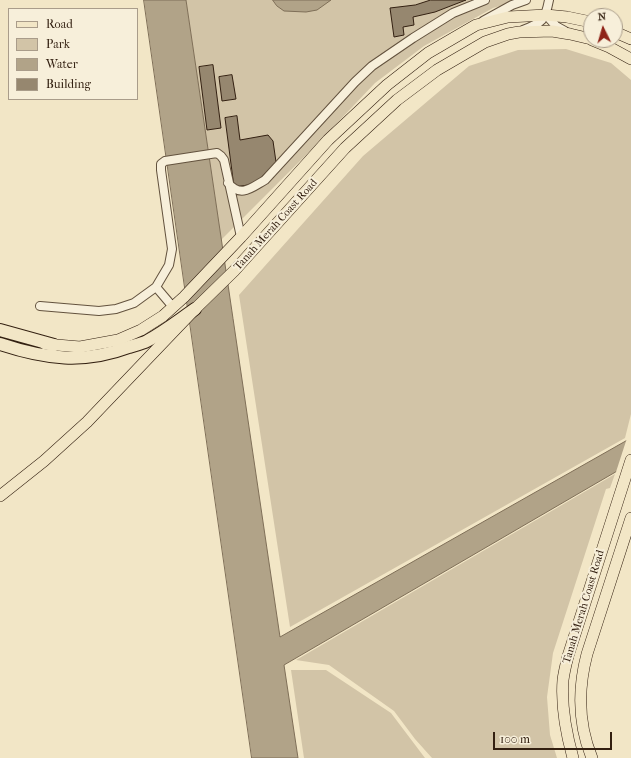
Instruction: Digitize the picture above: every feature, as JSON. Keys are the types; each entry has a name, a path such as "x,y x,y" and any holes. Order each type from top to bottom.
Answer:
{"highway":[{"path":"0,344 32,353 50,356 78,358 95,357 146,342 196,309"},
{"path":"0,330 54,346"}],"main road":[{"name":"Tanah Merah Coast Road","path":"0,333 54,346 80,347 118,340 141,330 162,316 184,297 241,237 328,140 387,85 428,53 476,25 508,17 546,15 583,20"},
{"name":"Tanah Merah Coast Road","path":"0,496 44,461 87,422 234,271 345,148 397,100 437,70 485,42 508,34 519,32 552,31 583,38"},
{"name":"Tanah Merah Coast Road","path":"611,48 631,59"},
{"path":"328,140 340,141 345,148"},
{"name":"Tanah Merah Coast Road","path":"573,758 569,745 563,701 563,680 568,656 631,460"},
{"name":"Tanah Merah Coast Road","path":"592,758 586,745 581,715 580,693 582,674 587,654 631,518"}],"lane":[{"path":"228,183 238,191 246,190 265,180 355,82 372,66 453,12 485,0"},
{"path":"476,25 500,11 526,0"},
{"path":"519,32 536,25 546,15 549,0"},
{"path":"546,15 556,26 570,34"},
{"path":"40,306 99,311 116,309 134,303 156,287 169,265 172,248 161,170 161,164 165,161 217,154 221,156 224,160 241,237"},
{"path":"156,287 173,307"}],"green space":[{"path":"186,0 520,0 493,8 424,46 375,83 319,142 221,240"},
{"path":"566,49 611,63 631,80 631,414 625,438 290,627 239,295 363,156 469,66 518,50"},
{"path":"615,474 610,488 606,489 553,653 547,697 550,735 557,758 432,758 415,739 394,711 329,665 296,660"},
{"path":"291,670 326,670 391,713 425,758 304,758"}],"water":[{"path":"144,0 186,0 280,637 631,438 631,463 284,665 298,758 252,758"},
{"path":"273,0 331,0 317,10 306,12 284,11 277,6"}],"pier":[{"path":"631,436 631,466 615,475 627,438"}],"building":[{"path":"431,0 466,0 435,12 413,17 414,25 403,27 404,35 394,37 390,8 415,5"},
{"path":"213,65 221,128 207,130 199,67"},
{"path":"232,75 236,99 222,101 219,77"},
{"path":"237,116 240,140 268,135 273,141 276,162 255,184 234,187 225,118"}]}
